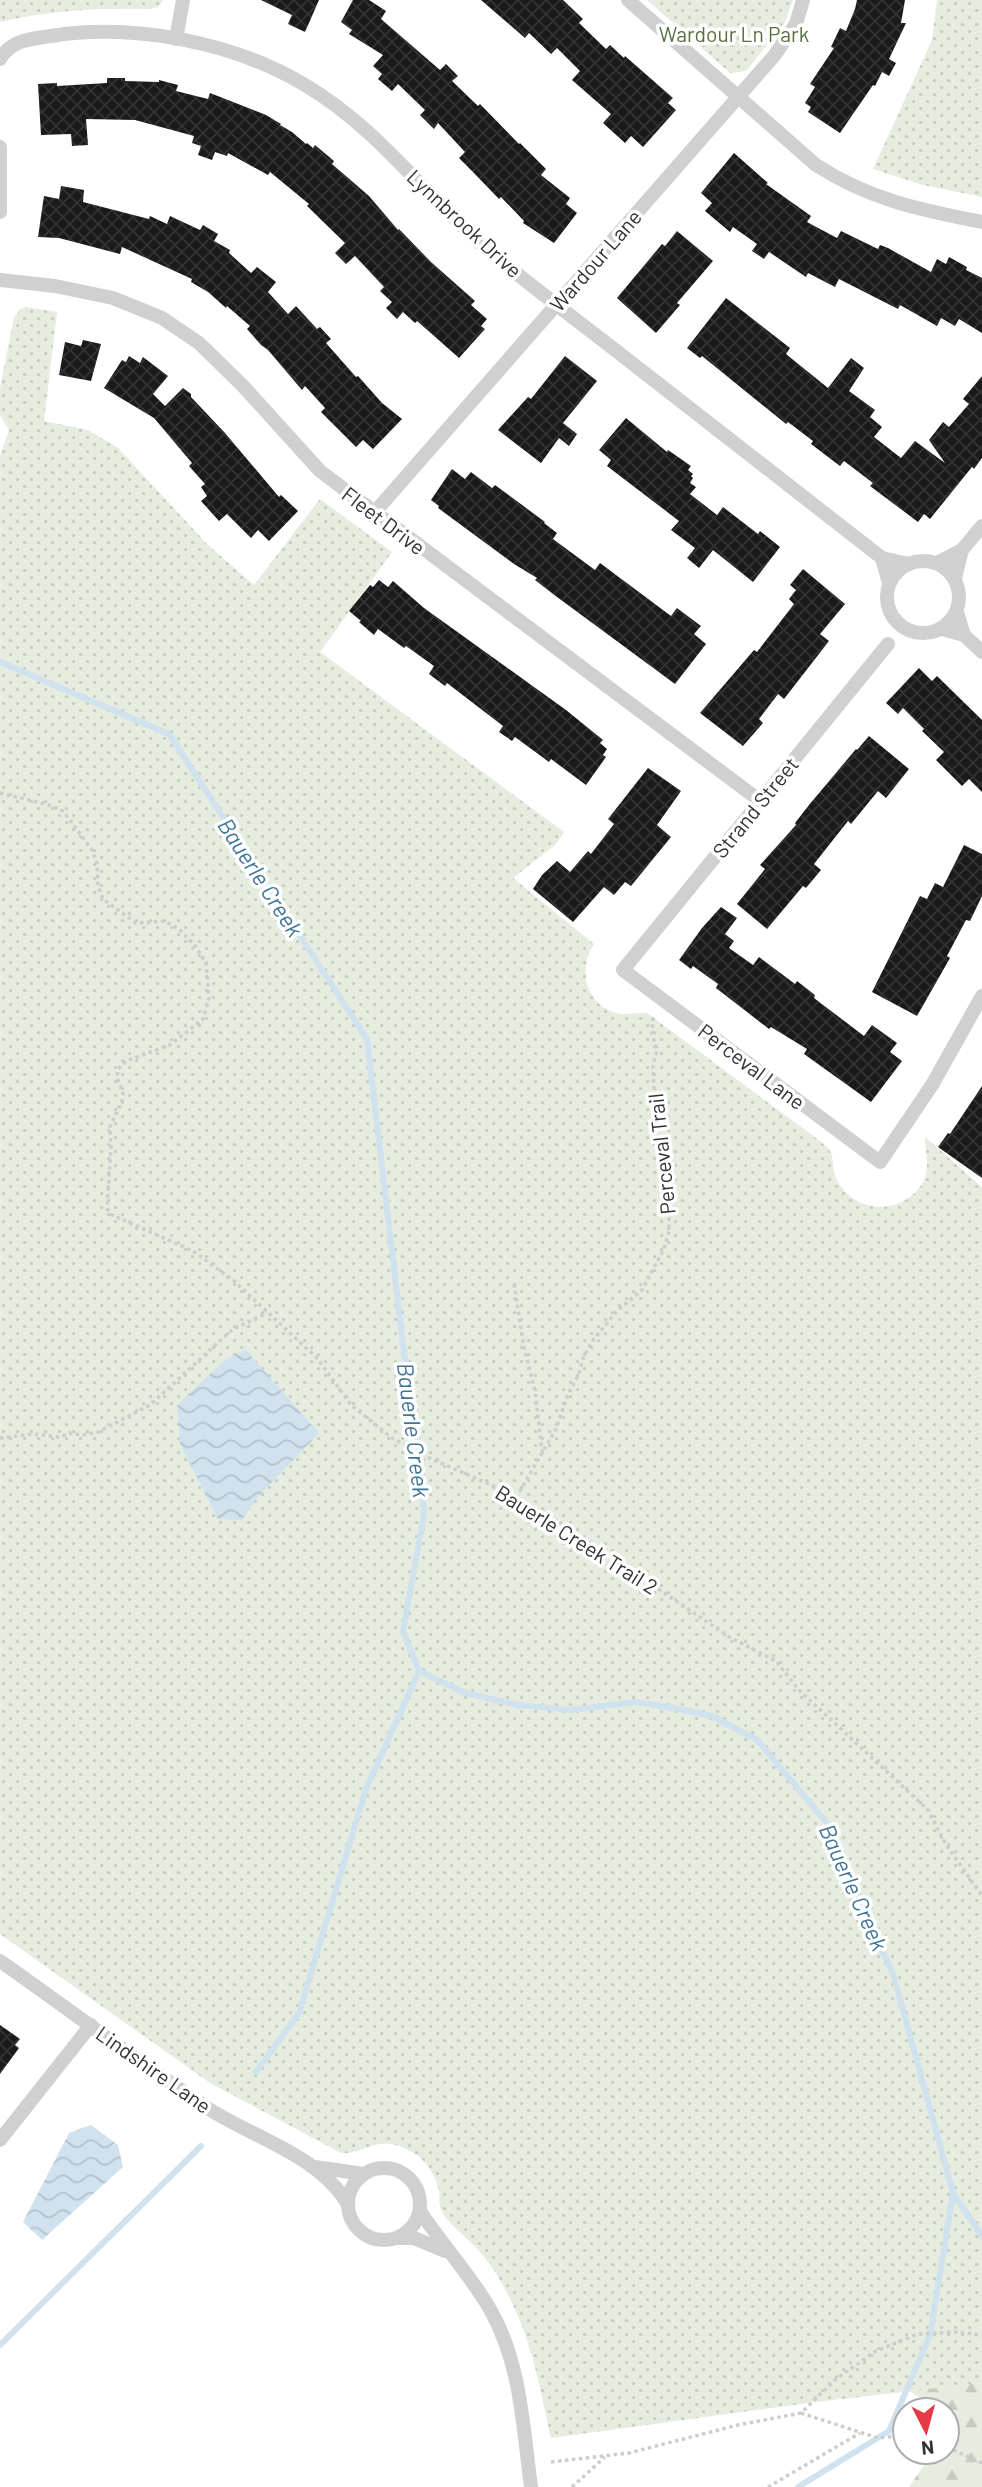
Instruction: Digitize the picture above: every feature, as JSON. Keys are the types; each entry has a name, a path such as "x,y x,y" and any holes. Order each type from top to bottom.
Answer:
{"street":[{"path":"176,39 183,0"},
{"path":"628,0 817,165 839,180 887,201 982,222"},
{"name":"Wardour Lane","path":"374,513 774,56 796,24 803,0"},
{"name":"Lynnbrook Drive","path":"0,59 6,50 16,43 61,34 126,32 176,39 229,51 302,83 332,102 391,152 488,250 556,304 882,558 909,564"},
{"path":"0,148 0,212"},
{"name":"Fleet Drive","path":"0,280 55,286 113,298 140,308 181,330 217,359 320,471 760,800"},
{"path":"937,563 962,550 982,526"},
{"path":"955,578 962,550"},
{"path":"882,558 890,583 888,607 901,626 910,632 921,634 942,629 964,635 982,652"},
{"path":"890,583 896,573 909,564 926,561 947,569 955,578 960,601 957,612 942,629"},
{"path":"957,612 964,635"},
{"name":"Strand Street","path":"888,644 893,618"},
{"name":"Strand Street","path":"624,970 888,644 910,632"},
{"name":"Perceval Lane","path":"624,970 880,1162 944,1066 982,996"},
{"name":"Lindshire Lane","path":"0,1961 210,2109 313,2167 331,2181 348,2204 356,2227 364,2235 387,2240 414,2238 453,2255"},
{"path":"0,2140 91,2025"},
{"name":"Lindshire Lane","path":"313,2167 364,2174 387,2168 409,2177 417,2187 421,2199 420,2211 492,2313 509,2353 516,2380 531,2487"},
{"path":"348,2204 355,2182 364,2174"},
{"path":"399,2238 409,2231 420,2211"}],"path":[{"name":"Bauerle Creek Trail 2","path":"0,793 63,811 92,850 103,899 136,923 165,921 179,929 196,947 206,963 209,998 203,1019 170,1045 126,1061 118,1069 117,1079 123,1093 110,1127 107,1208 110,1214 193,1251 234,1280 317,1358 351,1405 392,1438 516,1498 555,1520 731,1638 776,1661 799,1690 928,1810 945,1843 982,1896"},
{"name":"Perceval Trail","path":"516,1498 556,1429 584,1356 617,1311 642,1290 659,1260 669,1231 669,1200 656,1142 653,1066 657,1050 652,1033 653,1017"},
{"path":"514,1284 524,1347 535,1391 542,1453"},
{"path":"0,1438 33,1434 60,1437 70,1433 83,1435 98,1432 150,1405 227,1334 267,1313"},
{"path":"801,2413 836,2379 876,2351 918,2334 956,2332 982,2335"},
{"path":"551,2462 629,2453 801,2413 878,2438 891,2437"},
{"path":"768,2487 861,2432"},
{"path":"961,2453 982,2463"},
{"path":"572,2487 606,2456"}],"green space":[{"path":"0,0 163,0 158,7 150,9 75,11 0,22"},
{"name":"Wardour Ln Park","path":"647,0 793,0 784,24 746,71 730,73"},
{"path":"937,0 982,0 982,197 923,185 873,169 932,40"},
{"path":"26,307 57,312 44,421 88,430 118,448 209,546 254,585 320,499 392,552 320,652 564,832 555,845 513,878 594,944 586,965 586,976 592,996 599,1004 620,1014 647,1013 821,1142 831,1152 834,1172 840,1185 855,1200 875,1207 886,1206 897,1204 916,1192 925,1178 925,1137 982,1187 982,2383 816,2402 551,2438 529,2345 511,2301 486,2259 442,2212 435,2178 419,2157 397,2145 388,2144 341,2153 210,2083 0,1934 0,456 9,430 0,415 0,388 14,318 20,309"},
{"path":"982,2383 982,2487 909,2487 923,2466 961,2466 961,2396 917,2396 910,2391"}],"water":[{"path":"245,1349 319,1433 256,1499 242,1520 218,1519 180,1444 177,1405 224,1361"},
{"path":"91,2125 118,2145 123,2167 42,2240 23,2222 69,2133"}],"building":[{"path":"261,0 319,0 305,32 288,24 292,15"},
{"path":"353,0 369,0 386,11 381,19 440,70 446,64 458,76 452,81 478,106 480,104 546,169 541,175 570,198 566,204 577,213 554,243 523,223 501,197 499,199 459,158 465,152 438,123 434,129 420,115 425,110 398,84 392,91 378,79 382,74 373,66 383,55 349,34 352,30 341,22"},
{"path":"481,0 563,0 583,19 579,23 606,49 610,45 673,98 668,103 676,110 643,147 631,136 625,143 603,123 611,114 572,80 580,71 557,48 551,54 529,33 525,38"},
{"path":"857,0 905,0 901,23 906,23 889,59 896,63 889,76 882,72 875,86 873,85 840,133 808,112 811,107 805,103 815,87 810,84 834,48 831,47 840,28 846,31"},
{"path":"107,78 125,78 125,81 159,80 178,85 176,91 208,99 210,93 266,115 306,144 313,148 315,145 334,161 332,164 369,196 398,230 475,301 471,305 487,319 481,326 485,329 459,358 403,312 397,319 386,308 392,302 380,291 384,287 355,256 346,264 335,253 345,243 307,206 309,204 270,172 268,175 228,153 227,156 215,152 212,160 198,155 201,146 192,143 194,136 135,120 86,119 88,145 72,146 71,134 41,135 38,84 57,83 57,86 107,83"},
{"path":"734,153 768,183 766,184 811,216 807,222 837,238 841,231 878,249 880,245 931,272 937,259 946,264 949,257 967,267 966,270 982,278 982,333 959,319 955,326 941,318 937,326 900,305 898,309 839,279 835,287 808,273 806,277 769,252 764,259 752,251 757,244 733,227 730,232 705,211 712,203 701,193"},
{"path":"61,186 84,190 83,202 149,219 150,216 167,224 170,216 200,230 203,225 218,234 214,241 230,250 229,253 251,273 257,267 276,282 268,292 288,314 296,306 317,329 320,327 331,339 326,343 356,377 402,419 373,449 363,440 356,447 321,412 325,408 305,386 302,390 261,345 247,329 250,326 227,306 226,308 208,292 191,282 192,279 122,247 120,254 59,238 38,237 44,196 59,199"},
{"path":"677,231 713,261 677,303 680,305 656,333 617,298 662,244 665,246"},
{"path":"726,298 790,348 786,354 828,388 851,358 864,368 849,391 875,410 870,417 882,427 874,437 901,458 915,441 945,463 929,440 943,422 949,427 969,404 963,399 982,376 982,458 930,519 924,514 918,522 870,486 873,483 844,461 840,466 811,444 813,441 788,422 786,424 702,356 700,358 687,348"},
{"path":"83,340 101,344 91,381 59,375 65,342 81,346"},
{"path":"129,356 140,363 143,357 168,376 153,394 165,406 183,388 191,394 279,497 281,495 298,511 269,541 258,530 251,538 227,514 219,521 201,501 207,496 201,487 205,484 189,466 192,463 154,418 104,388 122,360 126,362"},
{"path":"565,356 597,381 563,423 577,434 569,446 559,438 541,463 498,430 528,397 531,399"},
{"path":"626,418 667,452 668,450 691,466 688,470 693,474 690,483 696,487 690,494 717,515 723,507 780,547 753,582 713,550 699,568 687,558 695,548 671,530 679,521 607,466 611,460 599,450"},
{"path":"452,469 465,479 471,472 492,488 495,485 545,522 557,533 553,539 595,570 600,563 671,616 677,608 701,626 694,634 706,644 675,684 553,594 535,580 537,578 438,508 431,500"},
{"path":"803,569 845,604 820,634 829,641 784,699 778,694 759,719 763,723 743,746 700,713 754,650 757,652 794,604 789,599 796,590 790,585"},
{"path":"379,580 388,587 393,581 424,608 566,710 603,740 600,743 607,749 603,755 606,757 586,785 515,737 512,741 499,732 503,726 447,683 445,686 429,674 434,666 378,629 374,635 359,622 361,621 349,611 370,585 373,587"},
{"path":"919,668 932,681 937,676 982,720 982,792 969,779 962,786 936,760 944,752 922,731 924,729 903,708 898,714 886,703"},
{"path":"869,736 909,769 886,798 878,791 851,824 848,821 814,864 821,870 806,888 803,886 767,929 737,904 765,869 760,865"},
{"path":"648,768 681,791 657,825 671,837 631,886 625,882 614,895 604,887 573,922 533,889 542,875 557,861 570,872 588,851 591,854 614,824 608,819"},
{"path":"964,845 982,854 982,896 970,921 966,920 947,956 950,958 917,1016 872,992 920,896 927,899 935,883 943,887"},
{"path":"721,907 737,918 725,934 734,941 729,948 753,965 759,957 795,984 797,981 815,995 814,998 864,1036 872,1025 897,1043 890,1052 902,1061 871,1102 804,1054 807,1049 771,1027 769,1029 716,988 718,984 693,966 691,969 679,960"},
{"path":"982,1086 982,1178 938,1147 948,1133 950,1134"},
{"path":"0,2025 20,2039 15,2045 19,2048 0,2074"}],"waterway":[{"name":"Bauerle Creek","path":"0,662 169,734 367,1039 403,1345 420,1454 424,1515 403,1631 419,1671 465,1693 518,1705 571,1710 636,1702 668,1707 712,1716 757,1740 827,1823 894,1977 953,2193 982,2236"},
{"path":"256,2072 299,2013 366,1789 419,1671"},
{"path":"0,2345 201,2146"},
{"path":"798,2487 889,2431 930,2335 953,2193"}]}
